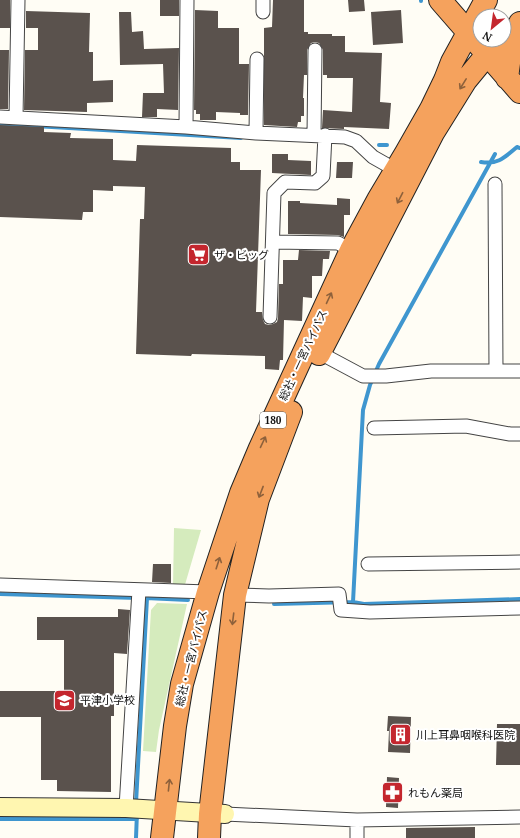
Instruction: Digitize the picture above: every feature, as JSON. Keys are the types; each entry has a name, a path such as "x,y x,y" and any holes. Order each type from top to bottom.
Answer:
{"highway":[{"path":"440,0 468,32 472,34"},
{"name":"180","path":"468,32 486,0"},
{"path":"512,26 520,17"},
{"path":"514,85 511,48 520,23"},
{"name":"総社・一宮バイパス","path":"162,838 175,726 182,684 208,592 246,480 351,250 431,109 452,62 468,32"},
{"name":"総社・一宮バイパス","path":"209,838 218,814 235,595 258,498 297,398 433,133 466,80 492,48"},
{"path":"494,48 514,85"}],"street":[{"path":"16,118 18,0"},
{"path":"186,0 186,127"},
{"path":"270,318 274,242 274,193 285,182 314,183 323,176 316,50"},
{"path":"256,133 257,59"},
{"path":"0,117 186,127 256,133 345,136 356,140 373,157 396,170"},
{"path":"495,184 496,371"},
{"path":"274,242 338,243 351,250"},
{"path":"320,353 363,376 386,376 431,371 520,371"},
{"path":"374,428 466,426 510,434 520,434"},
{"path":"368,564 520,562"},
{"path":"0,585 139,596 208,592"},
{"path":"235,595 269,596 339,594 341,610 370,612 520,608"},
{"path":"133,808 139,596"},
{"path":"0,807 133,808 218,814 357,820 520,817"},
{"path":"357,820 357,838"}],"green space":[{"path":"174,528 201,530 184,588 173,587"},
{"path":"157,603 187,604 159,730 156,752 143,751 151,610"}],"building":[{"path":"0,0 10,0 10,28 0,28"},
{"path":"160,0 179,0 179,16 160,16"},
{"path":"273,0 304,0 304,32 308,32 308,34 332,34 332,36 345,36 345,52 382,53 380,102 391,103 389,129 344,127 344,129 322,128 323,110 352,112 353,78 327,78 327,75 323,75 323,50 319,43 315,42 311,43 307,50 307,75 304,75 304,116 301,116 301,122 298,122 297,127 264,125 264,28 272,27"},
{"path":"348,0 364,0 365,11 349,12"},
{"path":"195,10 218,11 218,28 239,28 239,64 249,64 248,115 240,115 240,113 216,112 216,120 200,120 200,114 196,114 196,110 194,110"},
{"path":"401,10 403,43 373,45 371,12"},
{"path":"26,11 90,13 89,52 93,52 93,81 113,80 113,102 87,103 87,112 24,110 25,50 38,50 38,28 26,28"},
{"path":"119,12 131,12 132,32 143,31 144,49 179,48 178,110 157,109 157,117 142,117 143,93 164,93 163,64 120,65"},
{"path":"0,50 9,50 8,109 0,109"},
{"path":"0,125 44,127 44,132 71,133 70,138 113,139 113,160 136,161 137,145 231,148 231,162 240,162 240,170 261,170 256,312 262,312 265,324 269,325 277,322 279,284 283,284 283,260 298,260 299,250 330,251 329,259 323,259 322,276 312,276 312,298 303,297 302,321 284,320 283,360 280,360 279,370 265,369 265,356 136,354 140,219 144,219 145,187 113,186 113,191 93,190 93,212 83,212 82,220 0,217"},
{"path":"272,154 288,154 288,160 311,161 311,175 272,173"},
{"path":"337,162 353,162 352,178 336,178"},
{"path":"337,198 350,199 350,215 344,215 344,237 338,235 288,234 288,201 337,205"},
{"path":"153,564 171,564 171,583 152,582"},
{"path":"118,609 130,610 127,654 114,653 114,716 111,716 111,792 57,791 57,780 41,780 41,717 0,717 0,691 64,691 64,640 37,640 37,617 118,617"},
{"name":"川上耳鼻咽喉科医院","path":"388,716 411,717 410,753 388,752"},
{"path":"497,724 520,724 520,765 496,765"},
{"name":"れもん薬局","path":"387,777 399,778 398,808 386,807"},
{"path":"475,827 475,838 406,838 406,828"}],"waterway":[{"path":"0,124 241,138"},
{"path":"379,145 387,145"},
{"path":"481,162 487,163 497,161 505,157 517,147 520,148"},
{"path":"353,602 363,410 370,385 379,364 495,154"},
{"path":"0,594 138,598"},
{"path":"146,598 188,600"},
{"path":"136,803 147,598"},
{"path":"274,604 353,602 364,604 520,599"},
{"path":"136,838 137,812"},
{"path":"0,819 137,819"}],"place":[{"name":"ザ・ビッグ","path":"199,255"},
{"name":"平津小学校","path":"64,700"},
{"name":"川上耳鼻咽喉科医院","path":"400,735"},
{"name":"れもん薬局","path":"392,793"}]}
